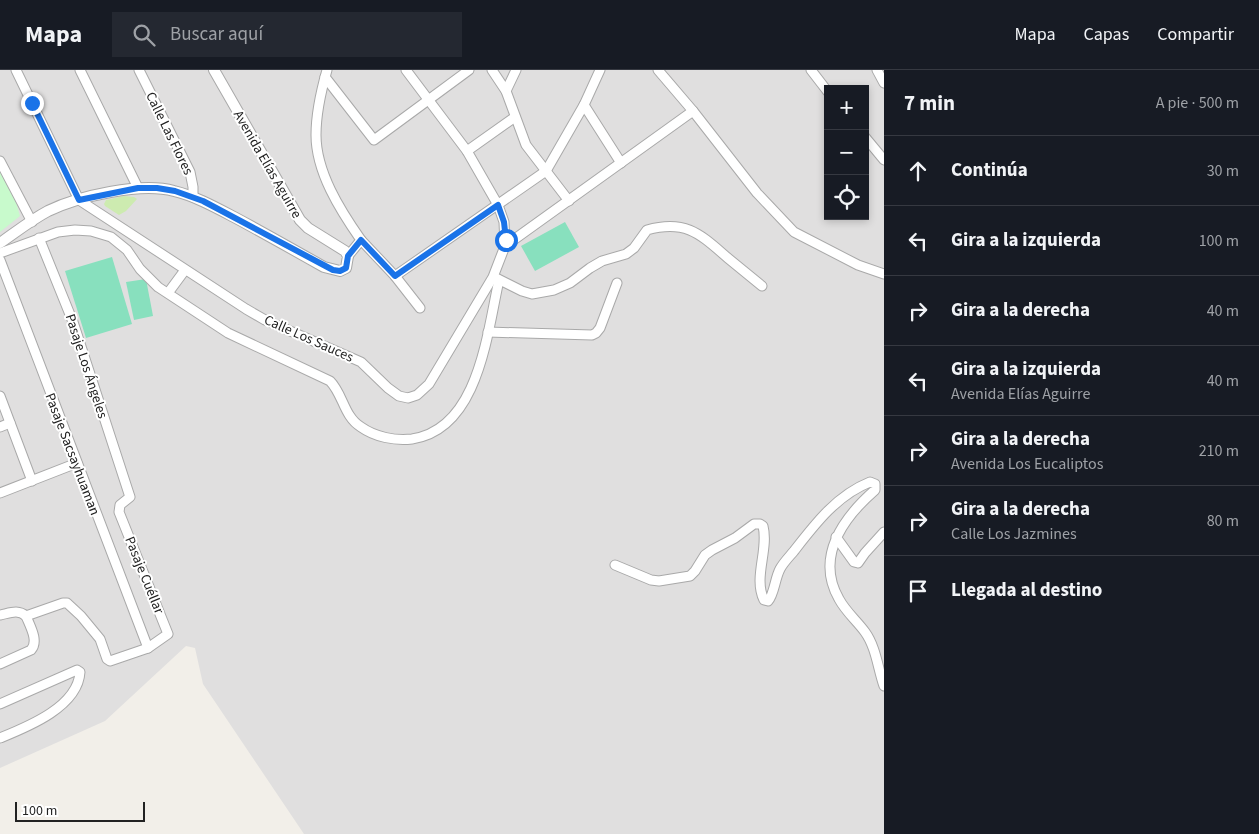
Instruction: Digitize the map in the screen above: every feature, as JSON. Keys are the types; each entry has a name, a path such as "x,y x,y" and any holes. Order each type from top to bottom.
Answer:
{"street":[{"path":"16,70 79,200"},
{"path":"80,70 138,188"},
{"name":"Calle Las Flores","path":"139,70 190,172 193,198"},
{"name":"Avenida Elías Aguirre","path":"213,70 300,220 308,228 345,251 348,256"},
{"path":"0,253 58,232 91,231 111,238 127,250 140,269 158,287 228,333 330,381 336,387 351,418 360,427 372,433 404,440 423,437 439,429 458,411 475,380 484,356 496,278 505,246 504,222 498,205 467,151 406,70"},
{"path":"326,74 374,140 469,70"},
{"path":"492,70 506,91 526,145 569,201"},
{"path":"506,91 516,70"},
{"path":"395,276 546,171 584,105 600,70"},
{"path":"658,70 693,111 757,194 794,232 858,265 884,274"},
{"path":"811,70 824,87"},
{"path":"877,70 884,83"},
{"path":"326,74 317,112 316,136 319,160 337,201 361,240 395,276 420,308"},
{"path":"584,105 621,163"},
{"path":"505,246 693,111"},
{"path":"467,151 515,117"},
{"path":"869,142 884,160"},
{"path":"0,161 32,222"},
{"path":"0,243 48,212 79,200 138,188 157,188 175,191 193,198 245,223 324,267 340,271 346,268 348,256 361,240"},
{"name":"Calle Los Sauces","path":"79,200 246,309 265,320 362,362 388,388 399,396 408,398 417,395 429,384 496,278"},
{"path":"496,278 522,292 532,294 554,290 570,284 602,261 626,254 634,248 647,230 663,227 681,228 701,235 762,286"},
{"name":"Pasaje Los Ángeles","path":"39,238 73,322 130,497"},
{"name":"Pasaje Sacsayhuaman","path":"0,260 148,648"},
{"path":"168,293 185,270"},
{"path":"488,332 592,335 600,328 617,283"},
{"path":"0,396 32,481"},
{"path":"0,427 10,423"},
{"path":"0,493 76,463"},
{"path":"615,565 651,580 659,581 690,576 712,550 735,538 754,524 760,524 763,526 766,541 760,586 764,600 768,601 771,598 774,581 780,568 819,519 844,496 860,486 870,482 875,484 880,487 842,526 836,537 830,566 831,580 840,600 866,632 884,686"},
{"name":"Pasaje Cuéllar","path":"130,497 120,505 119,512 168,634 148,648"},
{"path":"836,537 854,562 858,563 864,553 884,532"},
{"path":"26,616 67,603 81,616 100,639 107,659 110,661 148,648"},
{"path":"0,615 18,611 22,612 26,616 35,641 34,647 31,650 0,664"},
{"path":"0,704 77,670 80,672 80,679 66,702 54,711 0,738"}],"shaded area":[{"path":"0,70 884,70 884,834 304,834 203,684 195,648 186,646 105,721 0,768"}],"green space":[{"path":"0,169 13,192 20,216 0,232"},
{"path":"124,196 137,199 126,211 119,215 104,204 106,200"},
{"path":"565,222 579,247 535,271 521,246"},
{"path":"112,257 132,324 86,338 65,271"},
{"path":"146,279 153,316 134,320 126,282"}],"route":[{"path":"32,103 79,200 138,188 157,188 175,191 203,201 324,267 340,271 346,268 349,261 348,256 361,240 395,276 498,205 504,222 506,240"}]}
